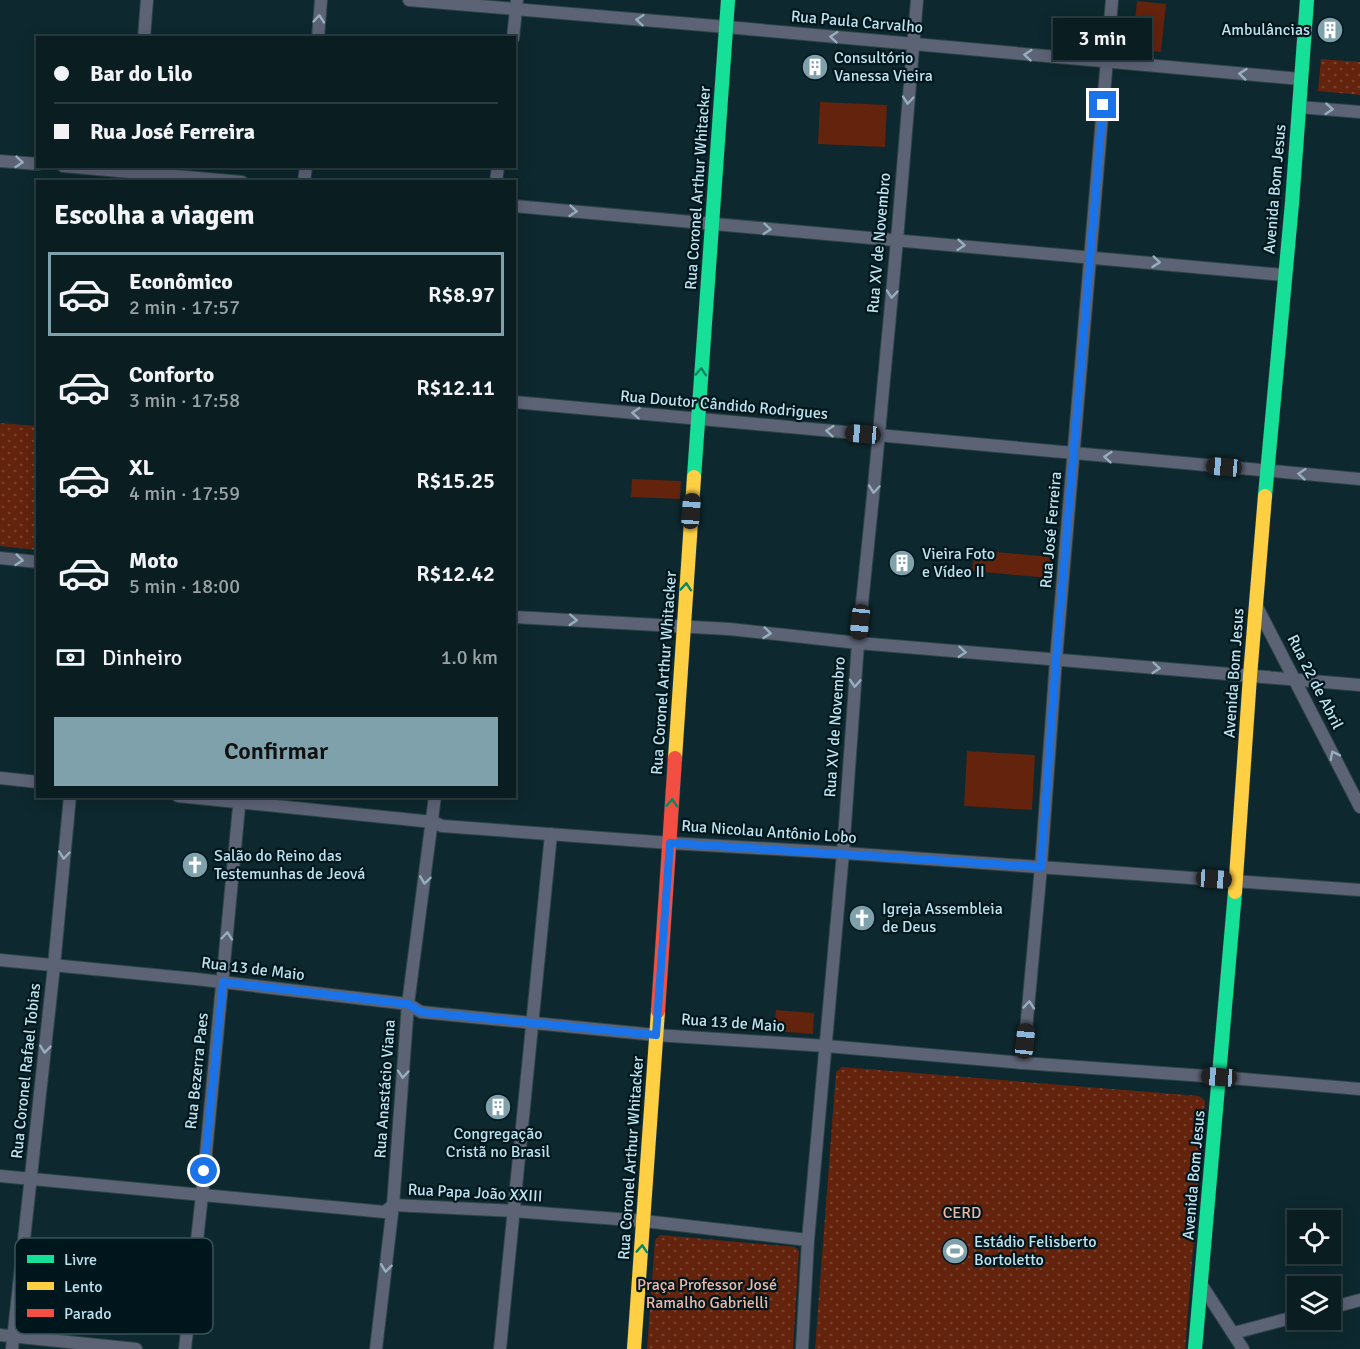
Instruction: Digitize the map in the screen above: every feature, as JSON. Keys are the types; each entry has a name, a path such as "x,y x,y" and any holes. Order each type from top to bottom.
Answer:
{"street":[{"path":"144,36 147,0"},
{"path":"318,36 321,0"},
{"name":"Rua Paula Carvalho","path":"409,0 516,5 727,27 1302,80"},
{"name":"Rua Coronel Arthur Whitacker","path":"634,1349 728,0"},
{"name":"Rua XV de Novembro","path":"802,1349 808,1240 843,853 858,643 897,240 917,0"},
{"name":"Rua José Ferreira","path":"1023,1063 1112,0"},
{"name":"Avenida Bom Jesus","path":"1195,1349 1236,881 1250,676 1292,203 1307,0"},
{"path":"513,36 516,5"},
{"path":"1299,107 1360,112"},
{"path":"0,161 36,164"},
{"path":"80,168 215,180"},
{"path":"516,206 1284,275"},
{"name":"Rua Doutor Cândido Rodrigues","path":"516,402 1360,479"},
{"path":"0,558 36,562"},
{"name":"Rua 22 de Abril","path":"1256,604 1360,807"},
{"path":"516,617 729,629 858,643 1360,685"},
{"path":"0,778 36,782"},
{"name":"Rua Coronel Rafael Tobias","path":"25,1238 70,798"},
{"name":"Rua Nicolau Antônio Lobo","path":"209,798 433,822 442,826 1360,890"},
{"name":"Rua Anastácio Viana","path":"376,1349 393,1205 408,1004 435,798"},
{"name":"Rua Bezerra Paes","path":"197,1238 240,800"},
{"path":"500,1349 551,834"},
{"name":"Rua 13 de Maio","path":"0,960 223,982 408,1004 421,1012 656,1035 826,1046 1360,1089"},
{"name":"Rua Papa João XXIII","path":"0,1176 385,1212 393,1205 644,1221 808,1240"},
{"path":"1201,1284 1243,1349"},
{"path":"1341,1305 1360,1300"},
{"path":"1234,1333 1287,1319"},
{"name":"Rua Coronel Rafael Tobias","path":"13,1343 15,1325"},
{"name":"Rua Bezerra Paes","path":"185,1349 187,1334"},
{"path":"0,1335 13,1343 136,1349"}],"green space":[{"path":"1137,1 1166,4 1161,52 1132,49"},
{"path":"1321,59 1360,62 1360,95 1318,91"},
{"path":"820,102 887,105 885,147 818,144"},
{"path":"0,423 36,426 36,550 0,546"},
{"path":"632,479 681,481 680,499 631,497"},
{"path":"974,550 1052,557 1050,578 972,571"},
{"path":"967,751 1035,755 1032,810 964,806"},
{"path":"776,1010 814,1013 813,1034 774,1031"},
{"name":"CERD","path":"842,1067 1199,1096 1205,1101 1185,1349 815,1349 836,1072"},
{"name":"Praça Professor José Ramalho Gabrielli","path":"660,1235 795,1247 799,1251 793,1349 647,1349 655,1240"}],"traffic: fast":[{"path":"694,477 728,0"},
{"path":"1265,496 1292,203 1307,0"},
{"path":"1195,1349 1235,892"}],"traffic: slow":[{"path":"675,758 694,477"},
{"path":"1235,892 1265,496"},
{"path":"634,1349 658,1011"}],"traffic: jam":[{"path":"658,1011 675,758"}],"place":[{"name":"Ambulâncias","path":"1330,30"},
{"name":"Consultório Vanessa Vieira","path":"815,67"},
{"name":"Vieira Foto e Vídeo II","path":"902,563"},
{"name":"Salão do Reino das Testemunhas de Jeová","path":"195,865"},
{"name":"Igreja Assembleia de Deus","path":"862,918"},
{"name":"Congregação Cristã no Brasil","path":"498,1107"},
{"name":"Estádio Felisberto Bortoletto","path":"955,1251"}],"route":[{"path":"204,1171 223,982 408,1004 421,1012 656,1035 670,843 1041,867 1056,660 1103,105"}]}
